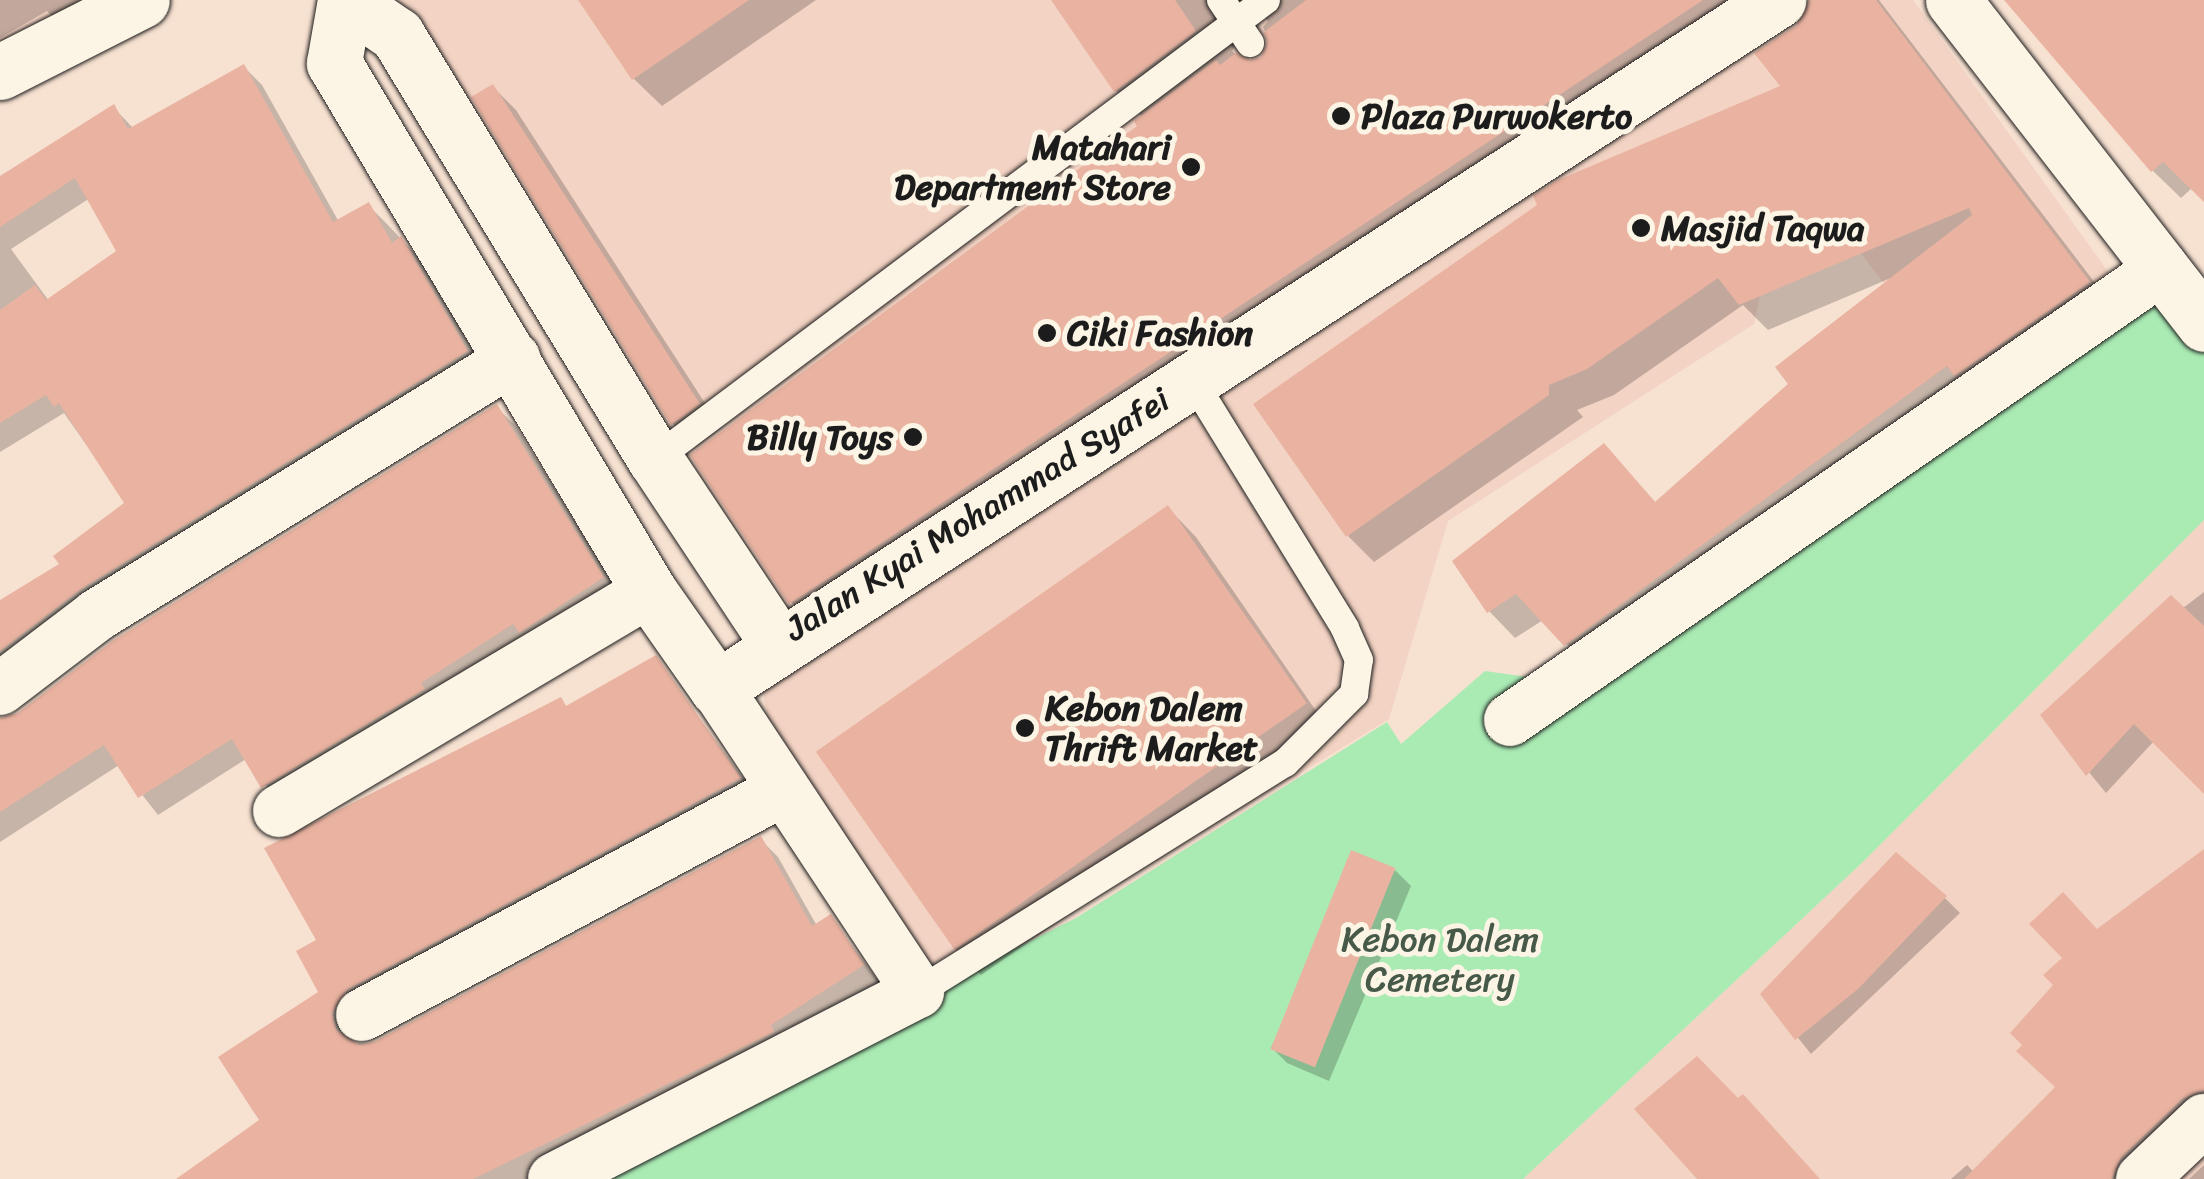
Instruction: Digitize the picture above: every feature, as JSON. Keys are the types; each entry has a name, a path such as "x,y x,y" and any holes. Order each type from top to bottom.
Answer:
{"street":[{"path":"0,72 142,0"},
{"path":"345,0 334,63 514,358 648,591 717,688 781,791 918,992 554,1179"},
{"name":"Jalan Kyai Mohammad Syafei","path":"345,0 397,35 655,460 778,644 1193,381 1385,236 1778,0"},
{"path":"1510,720 2191,300 1954,0"},
{"path":"0,689 98,615 514,358"},
{"path":"278,812 648,591"},
{"path":"717,688 778,644"},
{"path":"362,1015 781,791"},
{"path":"2142,1179 2204,1120"}],"lane":[{"path":"655,460 1266,0"},
{"path":"918,992 1285,763 1354,694 1359,660 1344,628 1193,381"}],"shaded area":[{"path":"0,0 142,0 0,72"},
{"path":"370,0 1913,0 2124,294 1969,396 1835,219 1764,276 1754,324 1448,521 1389,719 946,990 772,745 748,602"},
{"path":"2204,520 2204,1179 1523,1179 1864,861"}],"green space":[{"name":"Kebon Dalem Cemetery","path":"2161,269 2204,327 2204,520 1864,861 1523,1179 554,1179 1076,918 1387,722 1401,744 1485,671 1594,686"}],"building":[{"path":"578,0 749,0 632,80"},
{"path":"1051,0 1175,0 1196,31 1114,92"},
{"path":"1306,0 1703,0 789,604 690,455 1137,126 1134,121 1216,60 1220,65 1236,53 1250,60 1261,57 1267,43 1264,32"},
{"path":"1809,0 1876,0 2090,282 1954,376 1947,366 1564,646 1516,594 1487,613 1452,561 1604,443 1655,502 1788,384 1775,367 1972,215 1969,208 1739,305 1718,278 1587,369 1549,385 1549,395 1346,537 1253,404 1537,205 1533,196 1558,180 1780,86 1754,53 1796,26"},
{"path":"2004,0 2204,0 2204,202 2163,162 2151,172"},
{"path":"244,64 333,222 369,202 392,243 401,236 468,351 81,589 0,651 0,600 59,564 53,556 124,503 59,403 54,407 46,395 0,423 0,310 35,285 46,300 116,251 75,178 0,227 0,176 114,104 128,129"},
{"path":"493,84 700,404 671,425 471,97"},
{"path":"497,404 604,577 519,633 513,624 421,683 425,689 261,788 232,739 138,798 104,745 0,812 0,718 18,713 114,640"},
{"path":"1168,505 1307,703 955,950 816,752"},
{"path":"2171,595 2204,626 2204,794 2134,724 2086,776 2040,715"},
{"path":"656,655 741,778 348,989 332,1013 336,1030 360,1045 376,1041 761,836 812,926 831,914 864,965 771,1025 774,1032 473,1179 176,1179 259,1120 218,1057 318,992 296,951 316,940 264,848 561,697 566,706"},
{"path":"2204,849 2204,1091 2183,1098 2121,1157 2112,1179 1964,1179 2055,1087 2016,1051 2022,1045 2010,1033 2053,985 2043,975 2062,958 2029,924 2063,892 2097,929"},
{"path":"1351,850 1396,868 1315,1067 1270,1049"},
{"path":"1896,852 1947,896 1858,989 1795,1040 1760,994"},
{"path":"1697,1056 1738,1098 1743,1094 1820,1179 1697,1179 1634,1109"}],"place":[{"name":"Plaza Purwokerto","path":"1341,116"},
{"name":"Matahari Department Store","path":"1191,167"},
{"name":"Masjid Taqwa","path":"1641,228"},
{"name":"Ciki Fashion","path":"1047,333"},
{"name":"Billy Toys","path":"913,437"},
{"name":"Kebon Dalem Thrift Market","path":"1025,728"}]}
